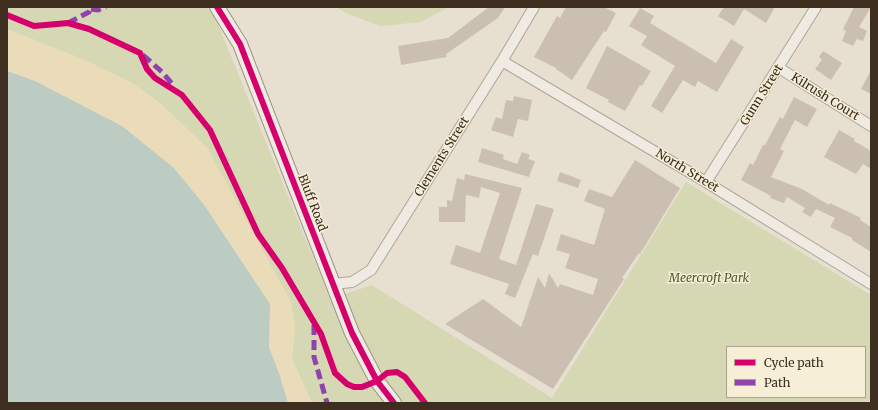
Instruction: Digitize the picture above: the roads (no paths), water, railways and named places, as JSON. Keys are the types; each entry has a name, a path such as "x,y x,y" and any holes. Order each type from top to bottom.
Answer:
{"street":[{"name":"Bluff Road","path":"217,7 240,44 352,333 376,381 394,403"},
{"name":"Clements Street","path":"332,284 352,282 371,270 534,7"},
{"name":"Gunn Street","path":"706,182 816,7"},
{"name":"North Street","path":"502,60 706,182 871,284"},
{"name":"Kilrush Court","path":"779,68 871,126"}],"park label":[{"name":"Meercroft Park","path":"709,279"}]}
